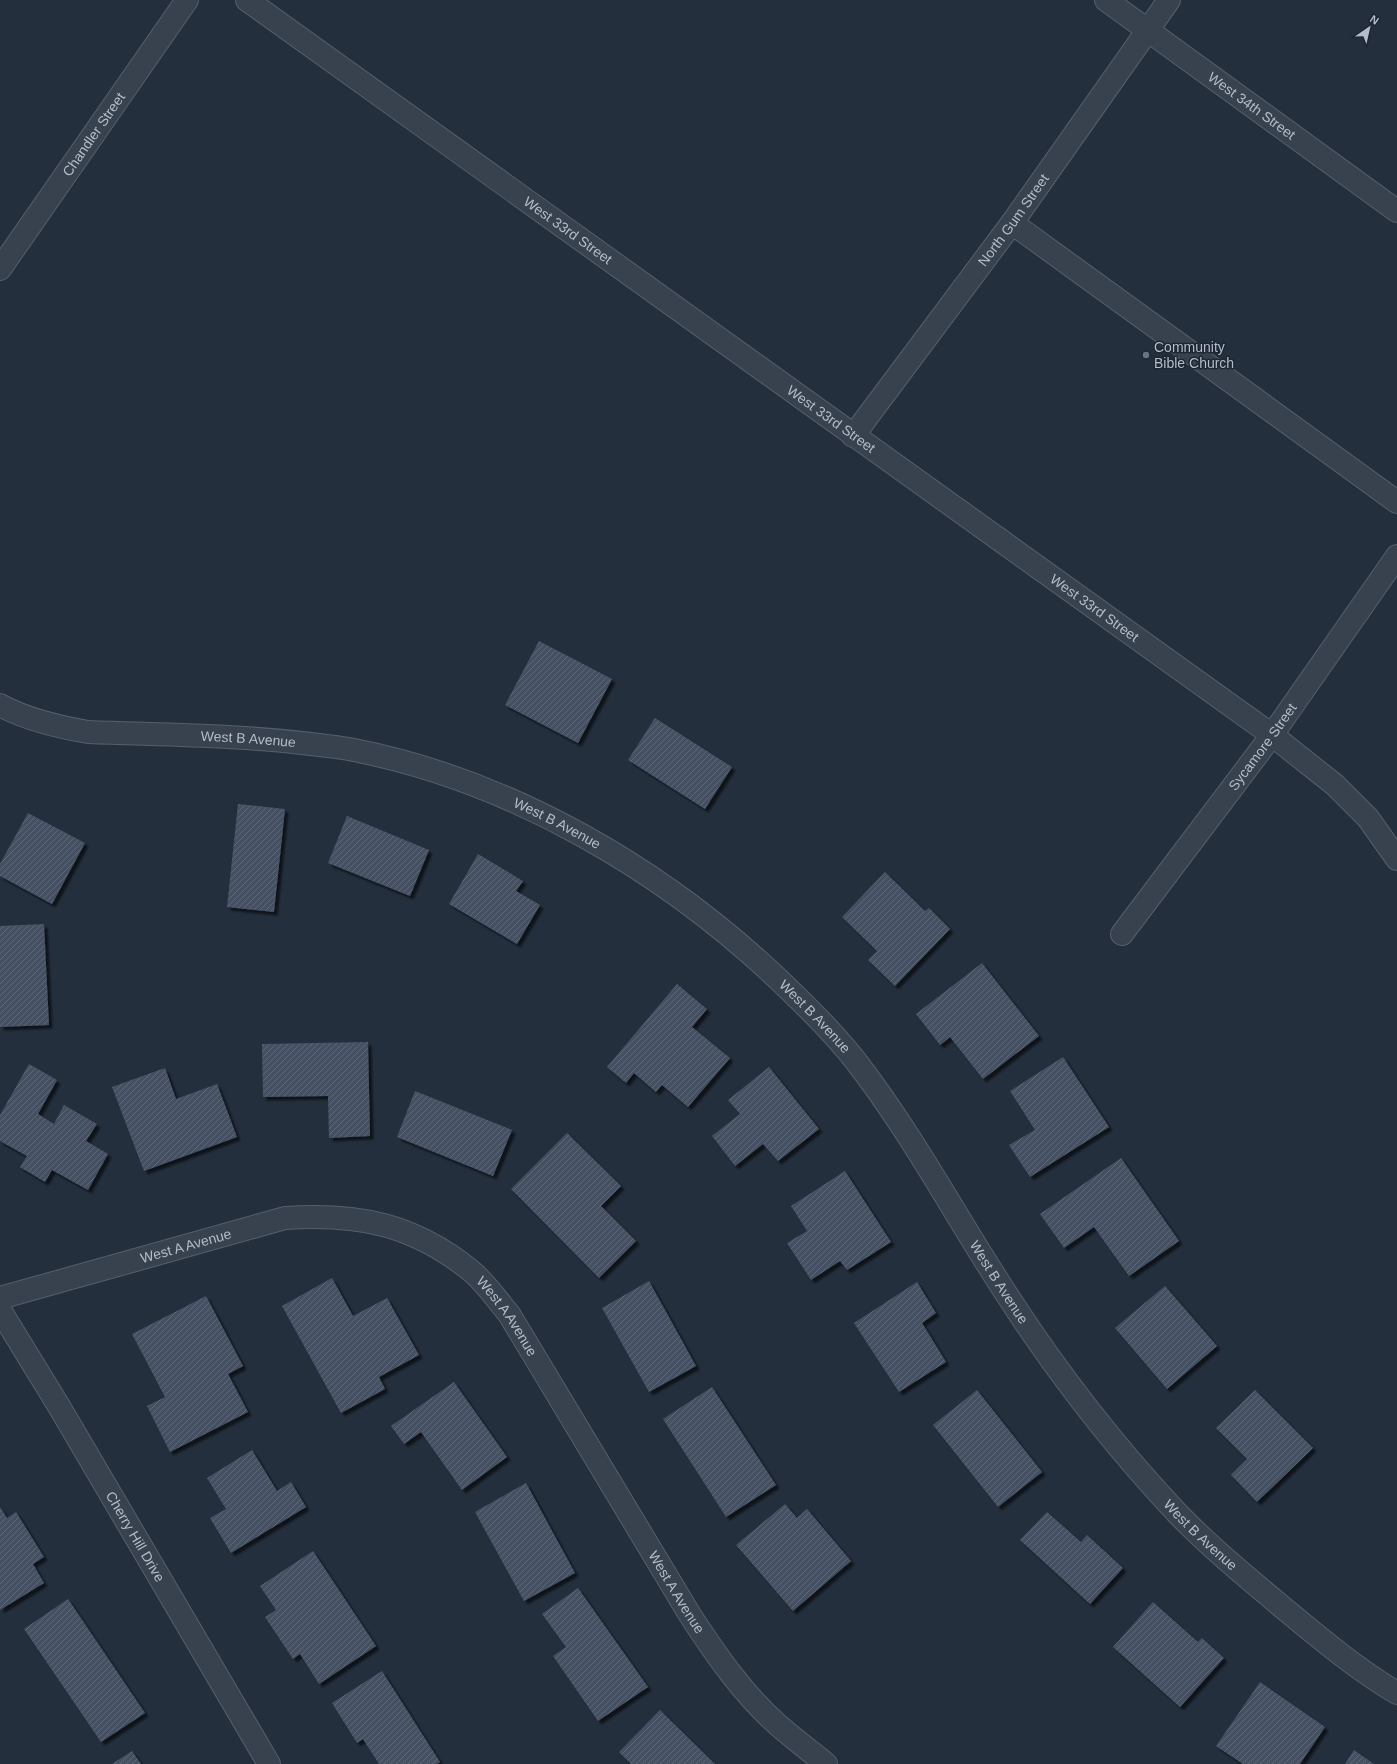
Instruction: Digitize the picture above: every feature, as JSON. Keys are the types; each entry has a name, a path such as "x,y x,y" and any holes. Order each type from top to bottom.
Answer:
{"street":[{"name":"Chandler Street","path":"0,269 187,0"},
{"name":"West 33rd Street","path":"247,0 1272,735 1335,785 1368,818 1397,859"},
{"name":"West 34th Street","path":"1106,0 1397,211"},
{"name":"North Gum Street","path":"853,436 1012,223 1169,0"},
{"path":"1012,223 1397,502"},
{"name":"Sycamore Street","path":"1122,934 1272,735 1397,556"},
{"name":"West B Avenue","path":"0,705 40,721 65,728 88,732 261,738 352,749 434,770 507,797 587,838 671,891 749,951 814,1013 853,1057 894,1114 1009,1298 1066,1382 1132,1463 1180,1516 1236,1569 1333,1648 1397,1693"},
{"name":"West A Avenue","path":"0,1298 285,1218 320,1216 376,1222 404,1231 437,1247 472,1271 509,1314 690,1615 720,1661 778,1725 826,1764"},
{"name":"Cherry Hill Drive","path":"0,1310 64,1415 269,1764"}],"building":[{"path":"539,641 612,679 578,743 505,705"},
{"path":"655,718 732,767 705,809 628,760"},
{"path":"238,804 285,809 274,912 227,907"},
{"path":"28,813 85,843 52,904 0,876 0,864"},
{"path":"347,816 429,850 410,896 328,863"},
{"path":"478,854 523,881 516,891 540,905 517,944 449,904"},
{"path":"885,872 925,911 929,908 950,929 895,986 868,960 877,951 842,917"},
{"path":"44,924 49,1025 0,1027 0,926"},
{"path":"982,963 1039,1036 983,1079 950,1037 940,1045 916,1014"},
{"path":"677,984 707,1009 692,1027 730,1058 688,1107 662,1085 656,1092 634,1073 626,1083 607,1067"},
{"path":"368,1042 370,1136 329,1138 328,1096 263,1097 262,1044"},
{"path":"1063,1057 1109,1127 1030,1177 1009,1145 1035,1130 1010,1091"},
{"path":"29,1064 57,1080 38,1114 54,1124 64,1105 97,1124 86,1141 108,1154 88,1190 52,1170 45,1182 20,1167 27,1156 0,1141 0,1115"},
{"path":"769,1067 819,1129 778,1161 763,1144 735,1166 712,1136 740,1114 728,1100"},
{"path":"165,1068 176,1099 217,1084 237,1137 144,1171 112,1087"},
{"path":"415,1091 512,1130 493,1176 397,1137"},
{"path":"567,1133 621,1186 601,1206 636,1241 599,1278 511,1189"},
{"path":"1121,1158 1179,1241 1129,1276 1094,1227 1064,1248 1040,1214"},
{"path":"845,1171 891,1242 847,1270 840,1261 811,1280 787,1243 807,1231 791,1206"},
{"path":"332,1278 353,1316 387,1298 419,1355 379,1377 385,1389 341,1413 282,1306"},
{"path":"649,1281 696,1366 649,1392 602,1308"},
{"path":"917,1282 936,1313 922,1323 946,1362 899,1392 854,1323"},
{"path":"1165,1286 1217,1346 1167,1389 1115,1328"},
{"path":"206,1296 243,1366 228,1374 248,1412 170,1452 147,1406 165,1397 132,1334"},
{"path":"454,1382 507,1457 462,1490 421,1432 404,1444 391,1426"},
{"path":"712,1387 776,1485 726,1517 663,1419"},
{"path":"977,1390 1042,1472 998,1507 933,1425"},
{"path":"1255,1390 1313,1448 1257,1502 1231,1475 1247,1459 1216,1428"},
{"path":"252,1450 277,1491 291,1482 306,1507 231,1553 210,1518 226,1509 207,1478"},
{"path":"526,1483 575,1573 524,1601 475,1512"},
{"path":"785,1504 797,1518 807,1509 851,1561 793,1611 736,1545"},
{"path":"0,1507 7,1518 16,1512 44,1557 33,1564 44,1583 0,1610"},
{"path":"1047,1512 1081,1542 1087,1535 1123,1568 1090,1604 1020,1540"},
{"path":"313,1551 376,1646 319,1684 300,1654 293,1659 265,1617 276,1610 260,1586"},
{"path":"578,1588 648,1687 598,1721 553,1656 566,1647 542,1614"},
{"path":"68,1599 145,1713 101,1742 24,1629"},
{"path":"1153,1602 1198,1642 1202,1638 1224,1658 1180,1707 1113,1647"},
{"path":"382,1671 440,1762 437,1764 379,1764 363,1739 357,1743 332,1703"},
{"path":"1260,1682 1325,1727 1300,1764 1243,1764 1216,1746"},
{"path":"660,1710 715,1764 631,1764 619,1752"},
{"path":"1354,1750 1374,1764 1345,1764"},
{"path":"132,1751 141,1764 112,1764"}],"place":[{"name":"Community Bible Church","path":"1146,355"}]}
